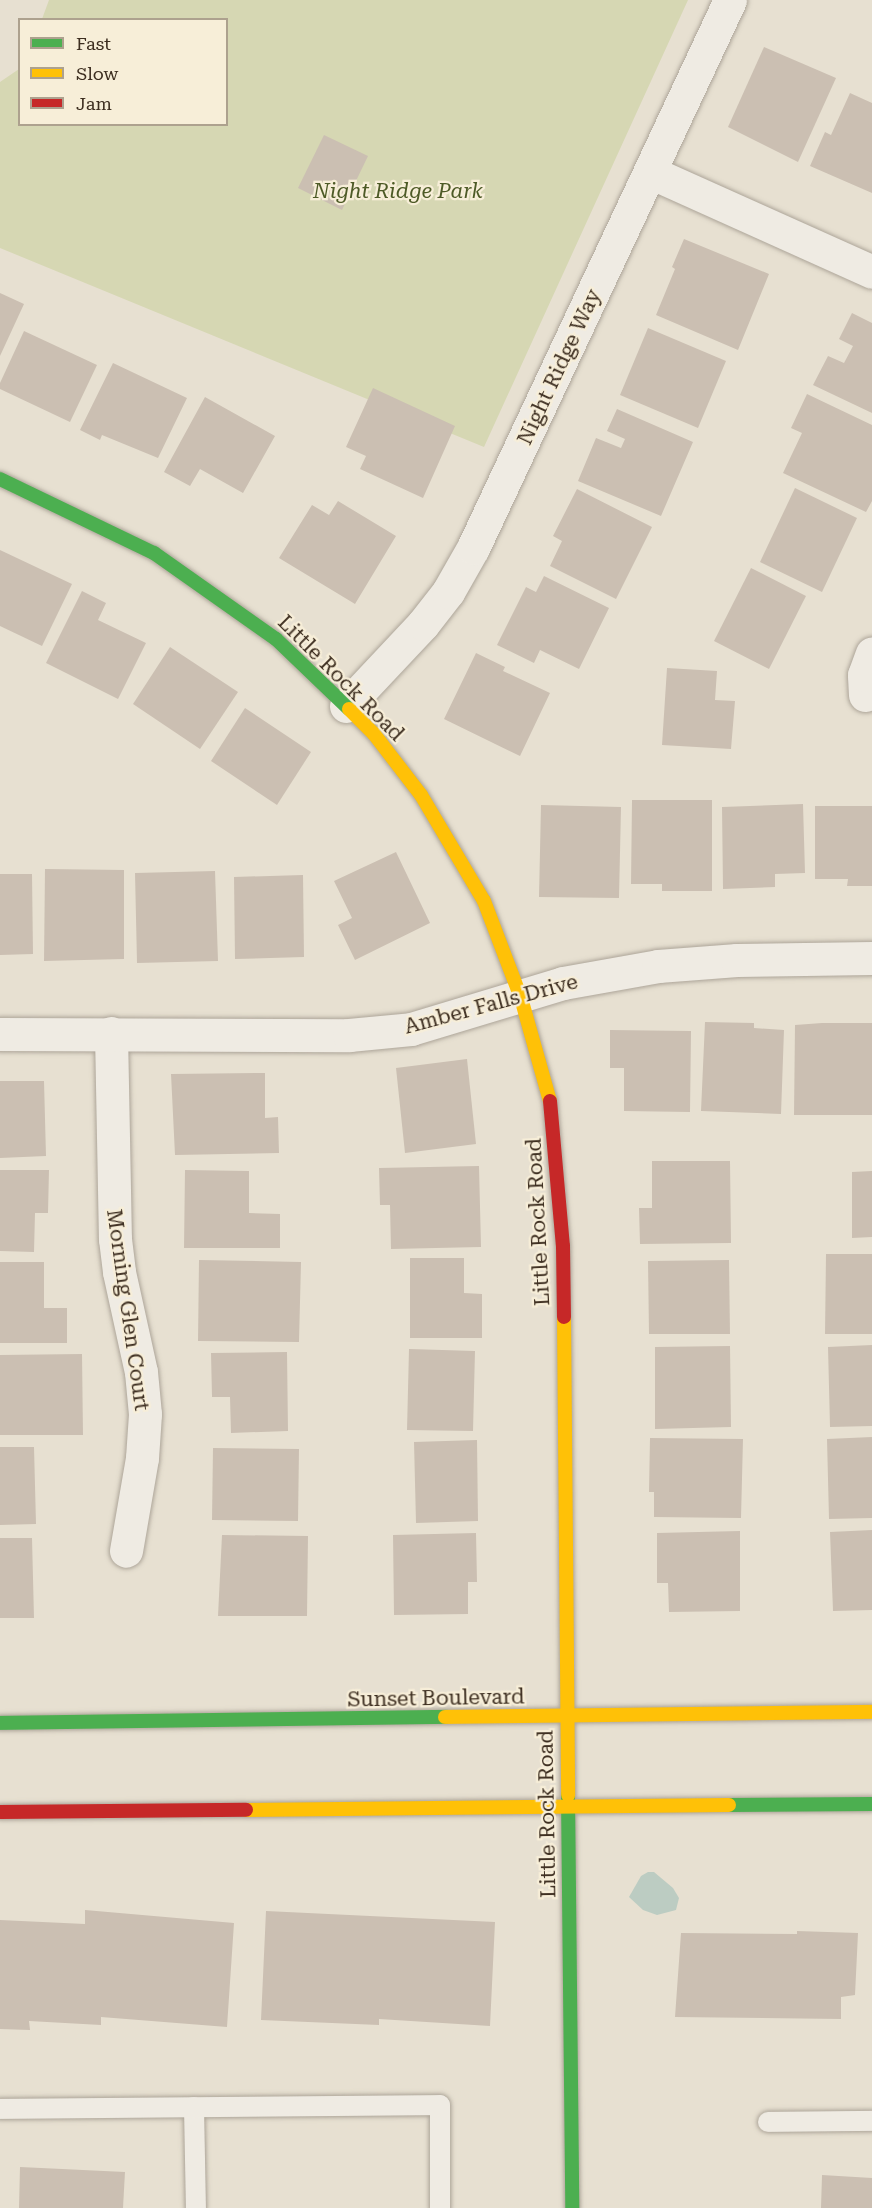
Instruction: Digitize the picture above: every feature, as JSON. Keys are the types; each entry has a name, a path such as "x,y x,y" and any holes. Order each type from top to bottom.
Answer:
{"street":[{"name":"Night Ridge Way","path":"346,706 423,624 448,592 473,548 730,0"},
{"path":"650,172 872,272"},
{"name":"Little Rock Road","path":"0,479 154,553 212,591 276,639 375,734 421,795 484,901 521,998 551,1105 559,1179 565,1369 572,2208"},
{"path":"865,696 864,675 872,653"},
{"name":"Amber Falls Drive","path":"0,1034 349,1035 411,1029 577,980 658,966 737,960 872,958"},
{"name":"Morning Glen Court","path":"111,1033 114,1239 141,1372 145,1413 142,1458 126,1551"},
{"name":"Sunset Boulevard","path":"0,1723 872,1712"},
{"path":"0,1812 872,1804"}],"lane":[{"path":"0,2109 440,2105 441,2208"},
{"path":"194,2107 196,2208"},
{"path":"768,2122 872,2121"}],"green space":[{"name":"Night Ridge Park","path":"49,0 688,0 484,447 0,248 0,82 18,70 18,126 228,126 228,18 42,18"}],"shaded area":[{"path":"654,1872 673,1888 679,1898 676,1910 657,1915 643,1910 629,1897 641,1876"}],"building":[{"path":"764,47 836,78 798,162 728,127"},
{"path":"850,93 872,103 872,193 810,166 825,132 831,135"},
{"path":"324,135 368,156 342,210 298,188"},
{"path":"684,239 769,274 738,350 656,315 675,269 672,267"},
{"path":"0,293 24,304 0,356"},
{"path":"852,313 872,323 872,413 813,385 828,356 844,363 853,346 839,339"},
{"path":"648,328 726,361 698,428 620,395"},
{"path":"24,331 97,365 70,422 0,389 0,383"},
{"path":"113,363 187,398 158,458 102,435 100,440 80,430"},
{"path":"373,388 455,426 423,498 360,469 366,456 346,447"},
{"path":"807,394 872,425 872,501 866,512 783,473 802,433 791,428"},
{"path":"205,397 275,436 243,493 200,469 190,486 164,472"},
{"path":"617,409 693,442 661,516 578,481 596,438 621,448 625,439 607,431"},
{"path":"795,488 857,518 822,592 760,562"},
{"path":"577,489 652,527 616,599 550,566 562,541 553,536"},
{"path":"338,501 396,536 355,604 279,558 312,505 329,515"},
{"path":"0,550 72,584 42,646 0,626"},
{"path":"751,568 806,596 769,669 714,641"},
{"path":"544,576 609,608 579,669 540,650 534,663 497,645 526,587 536,592"},
{"path":"82,591 106,603 98,620 146,643 118,699 46,663"},
{"path":"170,647 238,692 200,749 133,704"},
{"path":"476,653 505,667 503,671 550,693 520,756 444,719"},
{"path":"667,668 717,671 715,700 735,701 731,749 662,745"},
{"path":"245,708 311,752 277,805 211,761"},
{"path":"632,800 712,800 712,891 662,891 662,884 631,884"},
{"path":"803,804 805,873 775,874 775,887 723,889 722,807"},
{"path":"541,805 621,807 619,898 539,897"},
{"path":"815,806 872,806 872,886 847,886 848,879 815,879"},
{"path":"396,852 430,923 355,960 338,925 352,918 334,881"},
{"path":"45,869 124,870 124,959 44,961"},
{"path":"215,871 218,961 137,963 135,873"},
{"path":"0,874 32,874 33,954 0,955"},
{"path":"303,875 304,957 235,959 234,877"},
{"path":"705,1022 754,1023 754,1028 784,1030 781,1114 701,1111"},
{"path":"872,1023 872,1115 794,1115 795,1025"},
{"path":"610,1030 691,1031 690,1112 624,1111 624,1068 610,1068"},
{"path":"467,1059 476,1144 405,1153 396,1068"},
{"path":"265,1073 265,1118 278,1117 279,1153 175,1155 171,1074"},
{"path":"0,1081 44,1081 46,1156 0,1158"},
{"path":"652,1161 730,1161 731,1243 640,1244 639,1208 652,1208"},
{"path":"479,1166 481,1247 391,1249 390,1205 380,1205 379,1168"},
{"path":"0,1170 49,1170 48,1213 35,1213 34,1252 0,1251"},
{"path":"185,1170 249,1171 249,1213 280,1214 280,1248 184,1248"},
{"path":"872,1171 872,1237 852,1238 852,1172"},
{"path":"826,1254 872,1254 872,1334 825,1334"},
{"path":"410,1258 464,1258 464,1293 482,1294 482,1338 410,1338"},
{"path":"199,1260 301,1262 299,1342 198,1341"},
{"path":"729,1260 730,1334 649,1334 648,1261"},
{"path":"0,1262 44,1262 44,1308 67,1308 67,1343 0,1343"},
{"path":"872,1345 872,1426 830,1427 828,1347"},
{"path":"730,1346 731,1427 655,1429 655,1347"},
{"path":"409,1349 475,1351 473,1431 407,1430"},
{"path":"287,1352 288,1431 231,1433 230,1397 212,1397 211,1353"},
{"path":"82,1354 83,1435 0,1435 0,1355"},
{"path":"872,1437 872,1518 829,1519 827,1439"},
{"path":"650,1438 743,1439 741,1518 654,1517 654,1492 649,1492"},
{"path":"477,1440 478,1521 416,1523 414,1442"},
{"path":"0,1447 34,1447 36,1524 0,1525"},
{"path":"213,1448 299,1449 298,1521 212,1520"},
{"path":"872,1530 872,1610 833,1611 830,1532"},
{"path":"740,1531 740,1611 669,1612 668,1583 657,1583 657,1533"},
{"path":"476,1533 477,1582 468,1582 468,1614 394,1615 393,1535"},
{"path":"222,1535 308,1536 307,1616 218,1616"},
{"path":"0,1538 32,1538 34,1618 0,1618"},
{"path":"85,1910 234,1923 227,2027 101,2017 101,2025 29,2021 30,2030 0,2029 0,1920 85,1924"},
{"path":"266,1911 495,1922 490,2026 379,2019 379,2025 261,2020"},
{"path":"797,1931 858,1933 855,1995 841,1997 841,2019 675,2017 681,1933 797,1934"},
{"path":"20,2167 125,2172 123,2208 19,2208"},
{"path":"822,2175 872,2178 872,2208 821,2208"}],"traffic: fast":[{"path":"0,479 154,553 276,639 349,709"},
{"path":"0,1723 445,1717"},
{"path":"568,1795 572,2208"},
{"path":"729,1805 872,1804"}],"traffic: slow":[{"path":"349,709 374,734 421,795 484,901 521,998 550,1101"},
{"path":"564,1317 568,1795"},
{"path":"445,1717 872,1712"},
{"path":"246,1810 729,1805"}],"traffic: jam":[{"path":"550,1101 563,1246 564,1317"},
{"path":"0,1812 246,1810"}]}
